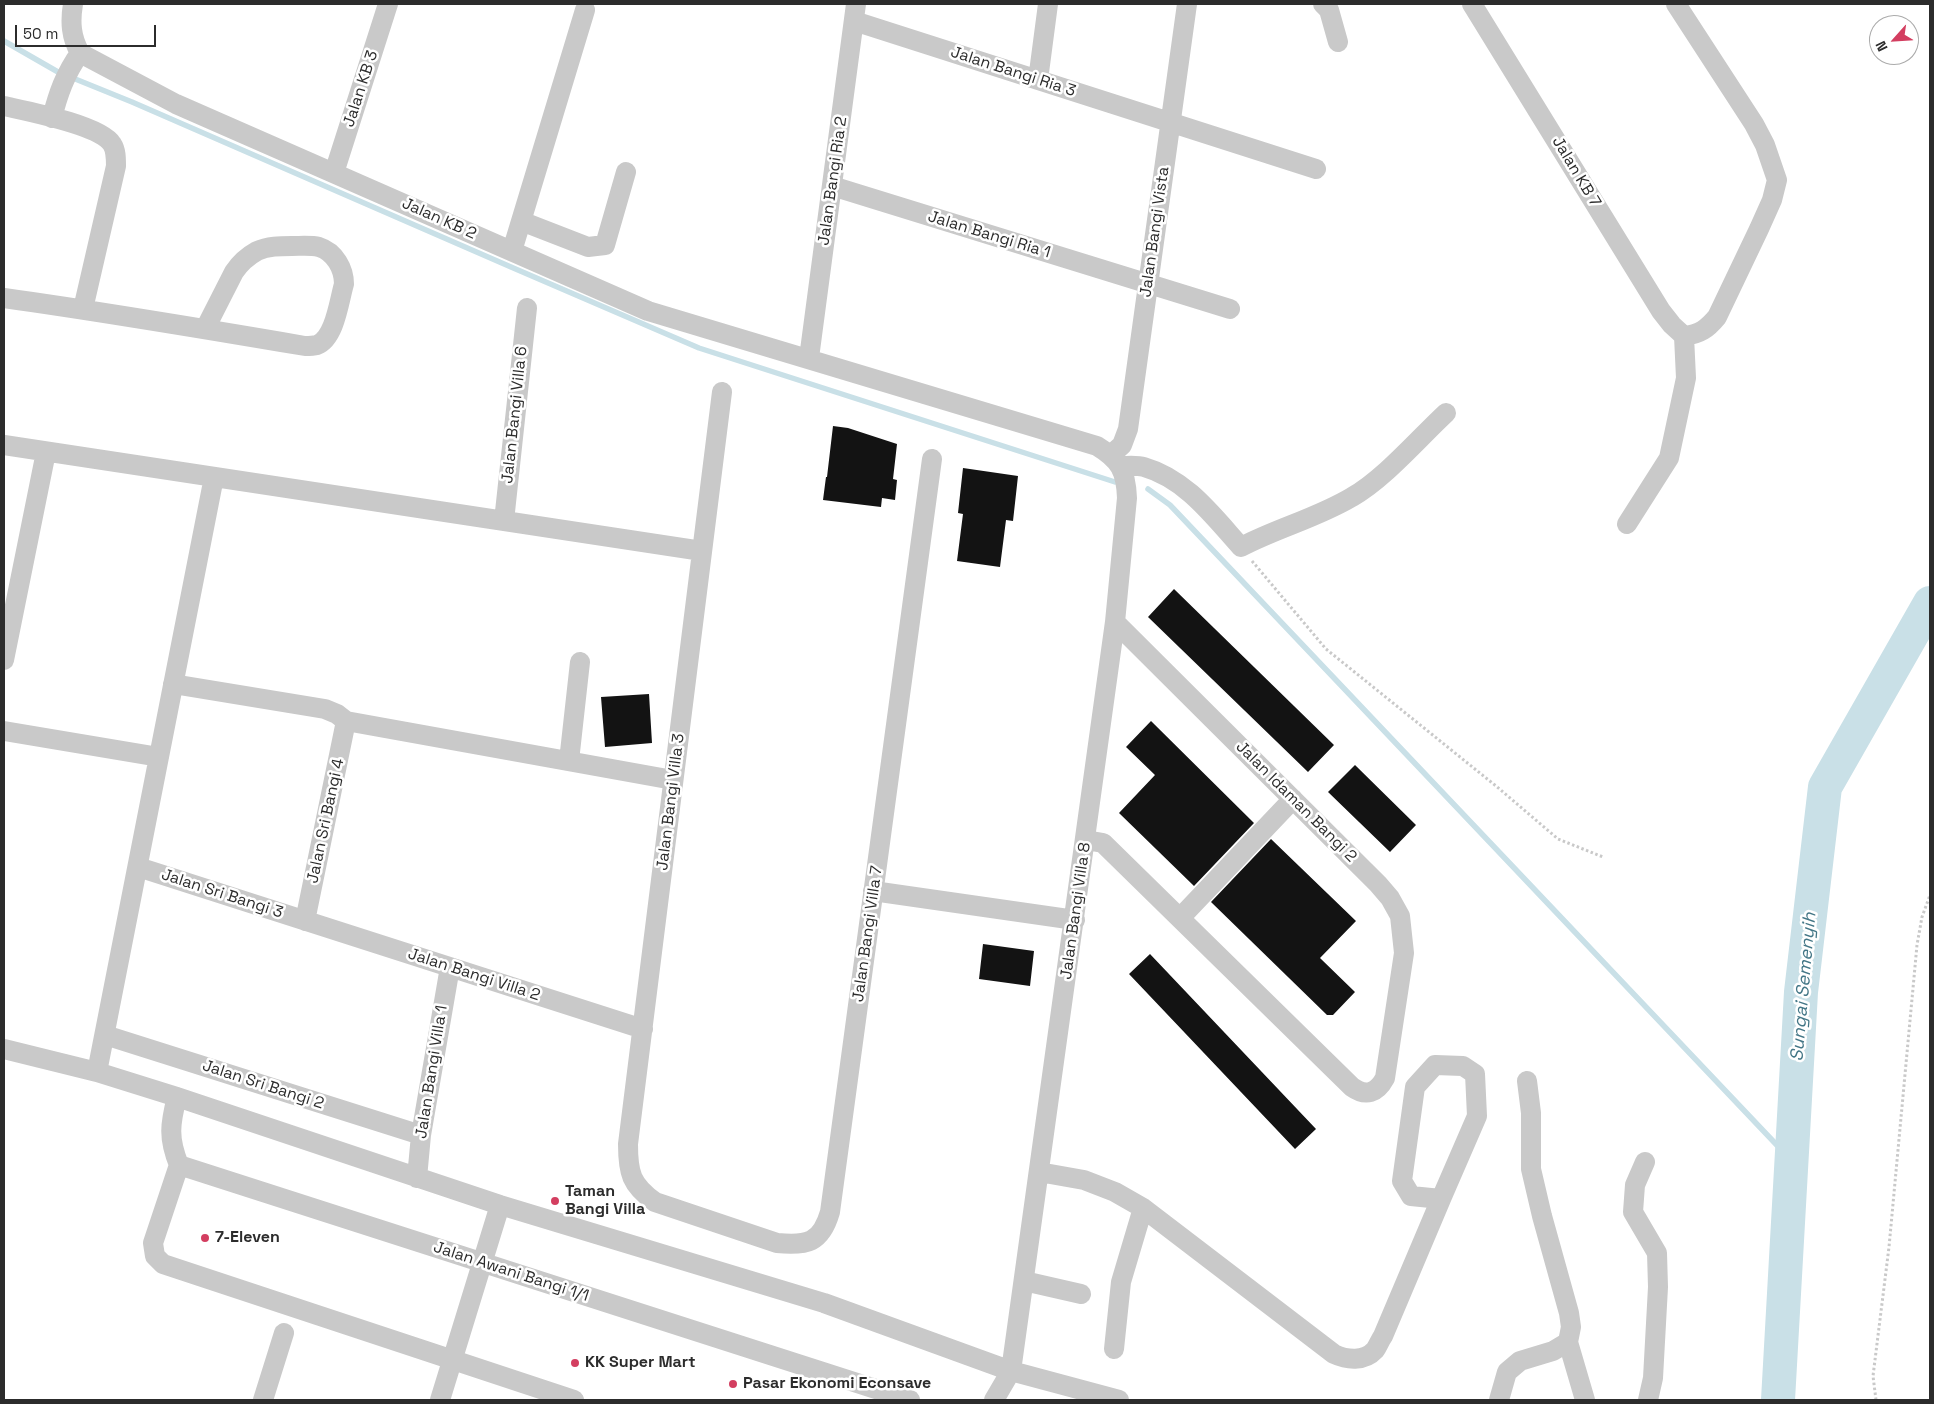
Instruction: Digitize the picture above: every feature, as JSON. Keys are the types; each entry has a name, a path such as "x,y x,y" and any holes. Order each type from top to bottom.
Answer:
{"street":[{"path":"52,118 58,92 71,66 74,42 71,28 73,4"},
{"name":"Jalan KB 3","path":"334,174 388,4"},
{"path":"1038,80 1048,4"},
{"name":"Jalan Bangi Vista","path":"1116,460 1128,429 1187,4"},
{"path":"1323,4 1329,10 1338,42"},
{"name":"Jalan KB 7","path":"1472,4 1661,311 1672,326 1684,336"},
{"path":"1627,524 1668,458 1686,378 1684,336 1696,334 1708,328 1717,317 1772,200 1777,180 1765,145 1754,124 1676,4"},
{"path":"512,251 585,10"},
{"name":"Jalan Bangi Ria 3","path":"855,13 1038,80 1316,169"},
{"name":"Jalan Bangi Ria 2","path":"809,358 855,13"},
{"name":"Jalan KB 2","path":"71,66 176,104 648,311 1097,446 1116,460"},
{"path":"4,106 89,129 103,135 112,143 116,155 116,166 83,309"},
{"path":"521,221 588,247 605,245 626,172"},
{"name":"Jalan Bangi Ria 1","path":"832,186 1230,309"},
{"path":"4,298 83,309 305,346 316,345 326,339 332,331 344,284 344,276 340,267 328,252 320,247 277,246 258,251 240,264 234,272 205,329"},
{"name":"Jalan Bangi Villa 6","path":"504,521 527,308"},
{"name":"Jalan Bangi Villa 3","path":"655,1202 641,1192 632,1178 628,1163 628,1144 722,392"},
{"path":"1116,460 1164,475 1186,489 1241,547 1267,534 1326,512 1355,496 1380,476 1446,413"},
{"path":"4,445 702,551"},
{"path":"4,660 11,592 46,452"},
{"name":"Jalan Bangi Villa 7","path":"655,1202 777,1243 797,1245 815,1239 826,1227 830,1212 932,459"},
{"name":"Jalan Bangi Villa 8","path":"1011,1370 1115,622 1127,498 1126,481 1116,460"},
{"path":"97,1072 214,477"},
{"name":"Jalan Idaman Bangi 2","path":"1115,622 1390,898 1400,916 1404,953 1385,1078 1380,1087 1370,1094 1360,1093 1352,1088 1180,918"},
{"path":"569,761 580,662"},
{"path":"173,684 325,709 337,714 346,722 673,780"},
{"name":"Jalan Sri Bangi 4","path":"305,921 346,722"},
{"path":"4,731 159,757"},
{"path":"1086,840 1103,843 1180,918 1293,800"},
{"name":"Jalan Sri Bangi 3","path":"138,867 305,921"},
{"path":"873,891 1074,920"},
{"name":"Jalan Bangi Villa 2","path":"305,921 643,1029"},
{"name":"Jalan Bangi Villa 1","path":"417,1178 421,1135 450,967"},
{"name":"Jalan Sri Bangi 2","path":"105,1035 421,1135"},
{"path":"4,1049 97,1072 500,1205 824,1302 1011,1370 1119,1400"},
{"path":"1039,1172 1084,1180 1115,1192 1143,1208 1334,1354 1347,1360 1360,1358 1375,1350 1383,1336 1477,1116 1475,1074 1463,1066 1435,1065 1415,1087 1402,1181 1411,1196 1440,1199"},
{"path":"1527,1081 1531,1112 1532,1169 1542,1216 1569,1313 1570,1328 1568,1342 1585,1400"},
{"path":"176,1097 170,1123 173,1150 179,1165 153,1243 155,1256 163,1264 574,1400"},
{"path":"1645,1162 1635,1185 1633,1212 1657,1253 1658,1287 1653,1378 1648,1400"},
{"name":"Jalan Awani Bangi 1/1","path":"179,1165 910,1400"},
{"path":"440,1400 484,1263 500,1205"},
{"path":"1114,1349 1120,1282 1143,1208"},
{"path":"1024,1281 1081,1294"},
{"path":"263,1400 284,1333"},
{"path":"1498,1400 1507,1372 1520,1360 1553,1351 1568,1342"},
{"path":"994,1400 1011,1370"}],"path":[{"path":"1241,547 1326,649 1496,786 1558,839 1603,857"},
{"path":"1876,1400 1873,1376 1889,1247 1917,945 1922,917 1930,895"}],"building":[{"path":"833,426 848,428 897,444 893,479 897,480 895,500 882,498 881,507 823,500"},
{"path":"963,468 1018,476 1013,521 1006,520 1000,567 957,561 963,514 958,513"},
{"path":"1174,589 1334,745 1308,772 1148,617"},
{"path":"649,694 652,743 605,747 601,697"},
{"path":"1151,721 1254,823 1194,886 1119,813 1155,775 1126,747"},
{"path":"1355,765 1416,825 1390,852 1328,792"},
{"path":"1271,839 1356,921 1320,958 1355,992 1333,1015 1327,1015 1211,902"},
{"path":"983,944 1034,951 1030,986 979,979"},
{"path":"1150,954 1316,1129 1295,1149 1129,974"}],"waterway":[{"path":"4,41 58,72 132,102 699,348 1115,482"},
{"path":"1148,489 1170,505 1791,1160"},
{"name":"Sungai Semenyih","path":"1778,1400 1801,992 1825,787 1930,603"}],"place":[{"name":"Taman Bangi Villa","path":"555,1201"},
{"name":"7-Eleven","path":"205,1238"},
{"name":"KK Super Mart","path":"575,1363"},
{"name":"Pasar Ekonomi Econsave","path":"733,1384"}]}
